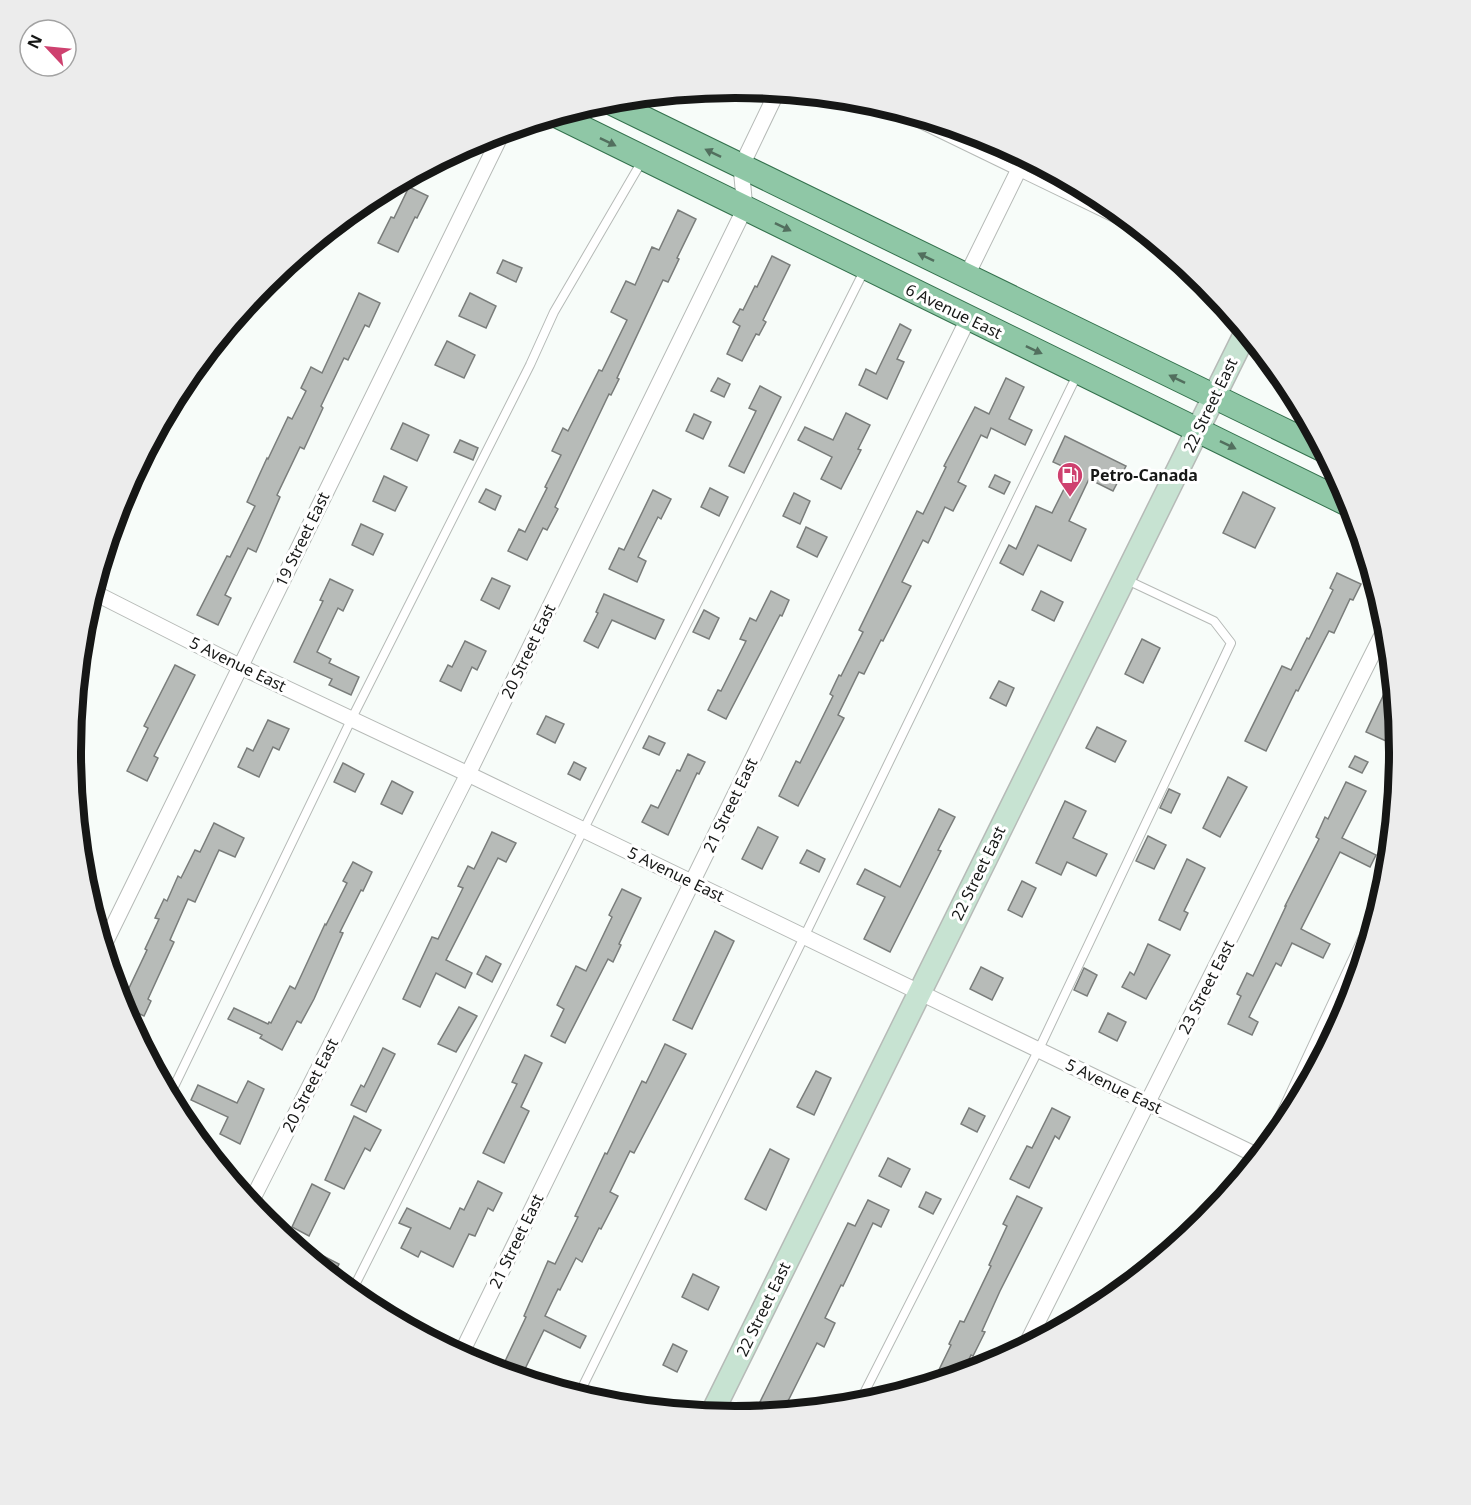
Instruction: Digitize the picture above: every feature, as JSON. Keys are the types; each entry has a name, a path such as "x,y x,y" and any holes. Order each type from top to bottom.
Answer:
{"main road":[{"path":"623,108 1313,444"},
{"name":"6 Avenue East","path":"565,120 1339,500"}],"street":[{"path":"745,208 741,166 774,99"},
{"name":"19 Street East","path":"108,937 497,144"},
{"path":"966,277 1022,164"},
{"name":"20 Street East","path":"254,1196 468,774 745,208"},
{"name":"21 Street East","path":"464,1348 968,319"},
{"name":"22 Street East","path":"715,1407 1243,339"},
{"name":"5 Avenue East","path":"100,596 240,666 1039,1048 1148,1103 1254,1152"},
{"name":"23 Street East","path":"1030,1337 1380,640"}],"lane":[{"path":"930,128 1017,173 1108,214"},
{"path":"174,1088 352,718 554,312 644,159"},
{"path":"355,1285 866,267"},
{"path":"582,1388 1079,372"},
{"path":"864,1394 1039,1048 1231,643 1214,621 1124,578"},
{"path":"1278,1119 1364,935"}],"building":[{"path":"409,187 428,196 398,252 378,243 391,217 394,218"},
{"path":"678,210 696,219 677,258 679,259 668,282 663,280 617,378 619,379 611,395 609,394 555,507 558,509 547,530 543,528 527,560 508,551 519,529 525,532 547,488 545,487 561,455 552,451 563,428 568,431 599,370 602,371 627,320 611,312 626,281 635,285 652,247 659,250"},
{"path":"772,256 790,265 763,320 766,322 759,335 756,334 742,361 727,354 740,326 733,322 740,309 743,310 755,286 757,287"},
{"path":"503,260 522,268 516,282 497,273"},
{"path":"359,293 380,303 369,327 365,325 348,360 344,358 304,449 300,447 277,495 280,497 256,552 248,548 225,595 231,598 218,625 197,615 227,556 230,557 255,506 247,502 288,417 292,419 306,391 301,388 311,367 322,373"},
{"path":"470,293 496,306 486,328 459,316"},
{"path":"900,324 911,330 897,359 904,362 887,399 859,385 866,369 876,374"},
{"path":"447,341 475,355 464,378 435,365"},
{"path":"718,378 730,384 724,397 711,391"},
{"path":"1006,378 1024,387 1009,419 1032,430 1025,445 991,428 987,438 981,435 958,482 966,486 953,511 945,507 928,543 923,540 902,582 911,586 864,674 859,672 838,715 844,718 798,806 779,796 796,761 800,763 833,696 830,694 863,632 859,630 917,511 923,514 946,467 944,466 975,407 989,414"},
{"path":"760,386 781,397 744,473 729,466 756,411 749,408"},
{"path":"846,413 870,425 858,449 861,450 841,489 821,479 832,457 798,440 805,427 833,440"},
{"path":"694,414 711,422 703,439 686,431"},
{"path":"403,423 429,435 417,461 391,449"},
{"name":"Petro-Canada","path":"1065,436 1126,466 1113,491 1089,479 1069,521 1086,529 1071,561 1038,545 1023,575 1000,563 1009,545 1016,549 1036,506 1052,513 1073,471 1053,462"},
{"path":"460,440 478,448 473,460 454,452"},
{"path":"995,475 1010,482 1004,494 989,487"},
{"path":"384,476 407,487 395,511 373,501"},
{"path":"710,488 728,497 719,516 701,507"},
{"path":"486,489 501,496 495,510 479,502"},
{"path":"653,490 671,499 661,519 658,517 638,557 646,561 637,582 609,569 619,548 624,550"},
{"path":"1243,492 1275,508 1255,548 1223,533"},
{"path":"794,493 810,501 800,524 783,516"},
{"path":"361,524 383,534 373,555 352,545"},
{"path":"806,527 827,537 817,557 797,547"},
{"path":"1337,573 1361,584 1353,600 1350,599 1334,633 1329,631 1266,751 1245,741 1282,666 1291,670 1307,638 1309,639 1333,590 1330,588"},
{"path":"492,578 510,586 499,609 481,600"},
{"path":"330,579 353,590 343,611 338,608 317,652 331,659 329,663 359,677 351,695 329,685 332,679 294,662 323,601 320,600"},
{"path":"771,591 789,600 726,719 708,710 718,690 721,691 746,641 740,639 750,618 756,621"},
{"path":"1041,591 1063,602 1054,621 1032,610"},
{"path":"604,594 664,620 655,639 612,620 598,648 584,641 598,613 596,612"},
{"path":"704,610 719,618 709,639 693,632"},
{"path":"1142,639 1160,648 1143,683 1125,674"},
{"path":"465,641 486,651 477,670 472,667 461,691 440,681 448,665 452,667"},
{"path":"175,665 195,675 154,756 158,758 147,781 127,771 148,728 144,726"},
{"path":"999,681 1014,688 1006,706 990,698"},
{"path":"1387,689 1390,734 1386,741 1366,732"},
{"path":"546,716 564,724 555,743 537,734"},
{"path":"268,720 289,729 279,750 273,747 259,777 238,767 247,748 253,751"},
{"path":"1097,727 1126,741 1115,762 1086,748"},
{"path":"649,736 665,743 659,755 643,748"},
{"path":"688,754 705,762 699,774 697,773 668,835 642,822 651,805 658,808 677,770 680,771"},
{"path":"1355,756 1368,762 1362,773 1349,767"},
{"path":"574,762 586,768 580,780 568,774"},
{"path":"343,763 364,774 355,792 334,782"},
{"path":"1228,777 1247,787 1220,837 1203,828"},
{"path":"392,781 413,792 402,814 381,804"},
{"path":"1346,782 1366,791 1342,838 1376,855 1370,867 1340,852 1301,929 1330,944 1323,958 1292,943 1281,966 1276,963 1249,1017 1258,1022 1252,1035 1228,1024 1241,996 1237,994 1247,973 1253,976 1319,839 1316,837 1325,817 1328,819"},
{"path":"1169,789 1180,794 1171,813 1160,808"},
{"path":"1065,801 1086,811 1073,838 1107,854 1096,876 1067,862 1061,875 1036,863"},
{"path":"939,809 955,817 938,850 941,851 890,952 864,939 885,897 857,884 865,869 900,887"},
{"path":"214,823 244,838 235,857 219,850 195,902 188,899 170,940 174,942 148,999 151,1001 144,1016 135,1012 127,992 147,950 145,949 159,919 155,918 164,899 167,901 178,876 181,878 195,850 200,852"},
{"path":"758,827 778,837 762,869 742,859"},
{"path":"492,832 516,843 506,862 498,858 446,960 472,973 465,988 436,973 420,1007 403,999 432,937 438,939 463,888 458,886 468,866 474,869"},
{"path":"1148,836 1166,845 1154,869 1136,861"},
{"path":"807,850 825,859 819,872 800,863"},
{"path":"1187,859 1205,868 1184,911 1188,913 1180,930 1159,920"},
{"path":"353,862 372,872 340,932 343,933 314,999 301,1023 297,1021 282,1050 260,1038 262,1035 228,1019 234,1008 268,1024 271,1023 290,986 295,989 347,883 343,881"},
{"path":"1022,881 1036,888 1022,917 1008,910"},
{"path":"622,889 641,898 613,962 608,959 565,1043 551,1036 564,1009 557,1005 576,966 586,971 612,917 609,915"},
{"path":"715,931 734,941 692,1029 673,1020"},
{"path":"1148,944 1170,955 1146,999 1122,987 1130,972 1134,975"},
{"path":"486,956 501,964 492,982 477,974"},
{"path":"981,967 1003,978 992,1000 970,989"},
{"path":"1084,968 1097,975 1087,996 1074,990"},
{"path":"459,1007 477,1016 456,1052 438,1044"},
{"path":"1108,1013 1126,1022 1117,1041 1099,1032"},
{"path":"665,1044 686,1054 634,1153 630,1151 610,1192 618,1196 601,1229 599,1228 582,1262 576,1258 545,1316 586,1336 580,1348 544,1330 524,1372 504,1364 526,1317 524,1316 548,1261 555,1264 605,1153 607,1154 642,1081 646,1083"},
{"path":"383,1048 395,1054 366,1112 351,1105 361,1085 364,1087"},
{"path":"525,1055 542,1063 521,1107 529,1111 504,1163 483,1153 517,1084 512,1082"},
{"path":"816,1071 831,1078 814,1115 797,1107"},
{"path":"248,1081 264,1089 240,1144 220,1134 228,1117 191,1100 198,1085 237,1103"},
{"path":"969,1108 985,1116 977,1132 961,1124"},
{"path":"1052,1108 1070,1117 1059,1139 1055,1136 1029,1188 1010,1179 1027,1146 1032,1148"},
{"path":"354,1116 381,1130 370,1151 365,1148 344,1189 325,1180"},
{"path":"770,1149 789,1159 766,1210 745,1199"},
{"path":"888,1158 910,1169 901,1187 879,1176"},
{"path":"478,1181 502,1193 493,1211 488,1208 475,1236 469,1234 453,1267 421,1251 418,1257 401,1248 411,1228 399,1223 407,1208 450,1229 460,1208 464,1210"},
{"path":"312,1184 330,1193 309,1236 292,1227"},
{"path":"926,1192 941,1199 933,1214 919,1207"},
{"path":"1017,1196 1042,1208 1000,1291 982,1331 985,1332 973,1356 971,1355 967,1364 936,1375 960,1321 964,1322 991,1266 989,1265 1007,1226 1003,1224"},
{"path":"868,1200 889,1210 881,1227 873,1223 825,1318 835,1323 824,1347 817,1343 786,1405 758,1406 848,1223 855,1226"},
{"path":"307,1248 339,1264 336,1271"},
{"path":"693,1274 719,1287 708,1310 682,1297"},
{"path":"673,1344 687,1351 677,1372 663,1365"}],"place":[{"name":"Petro-Canada","path":"1070,498"}]}
